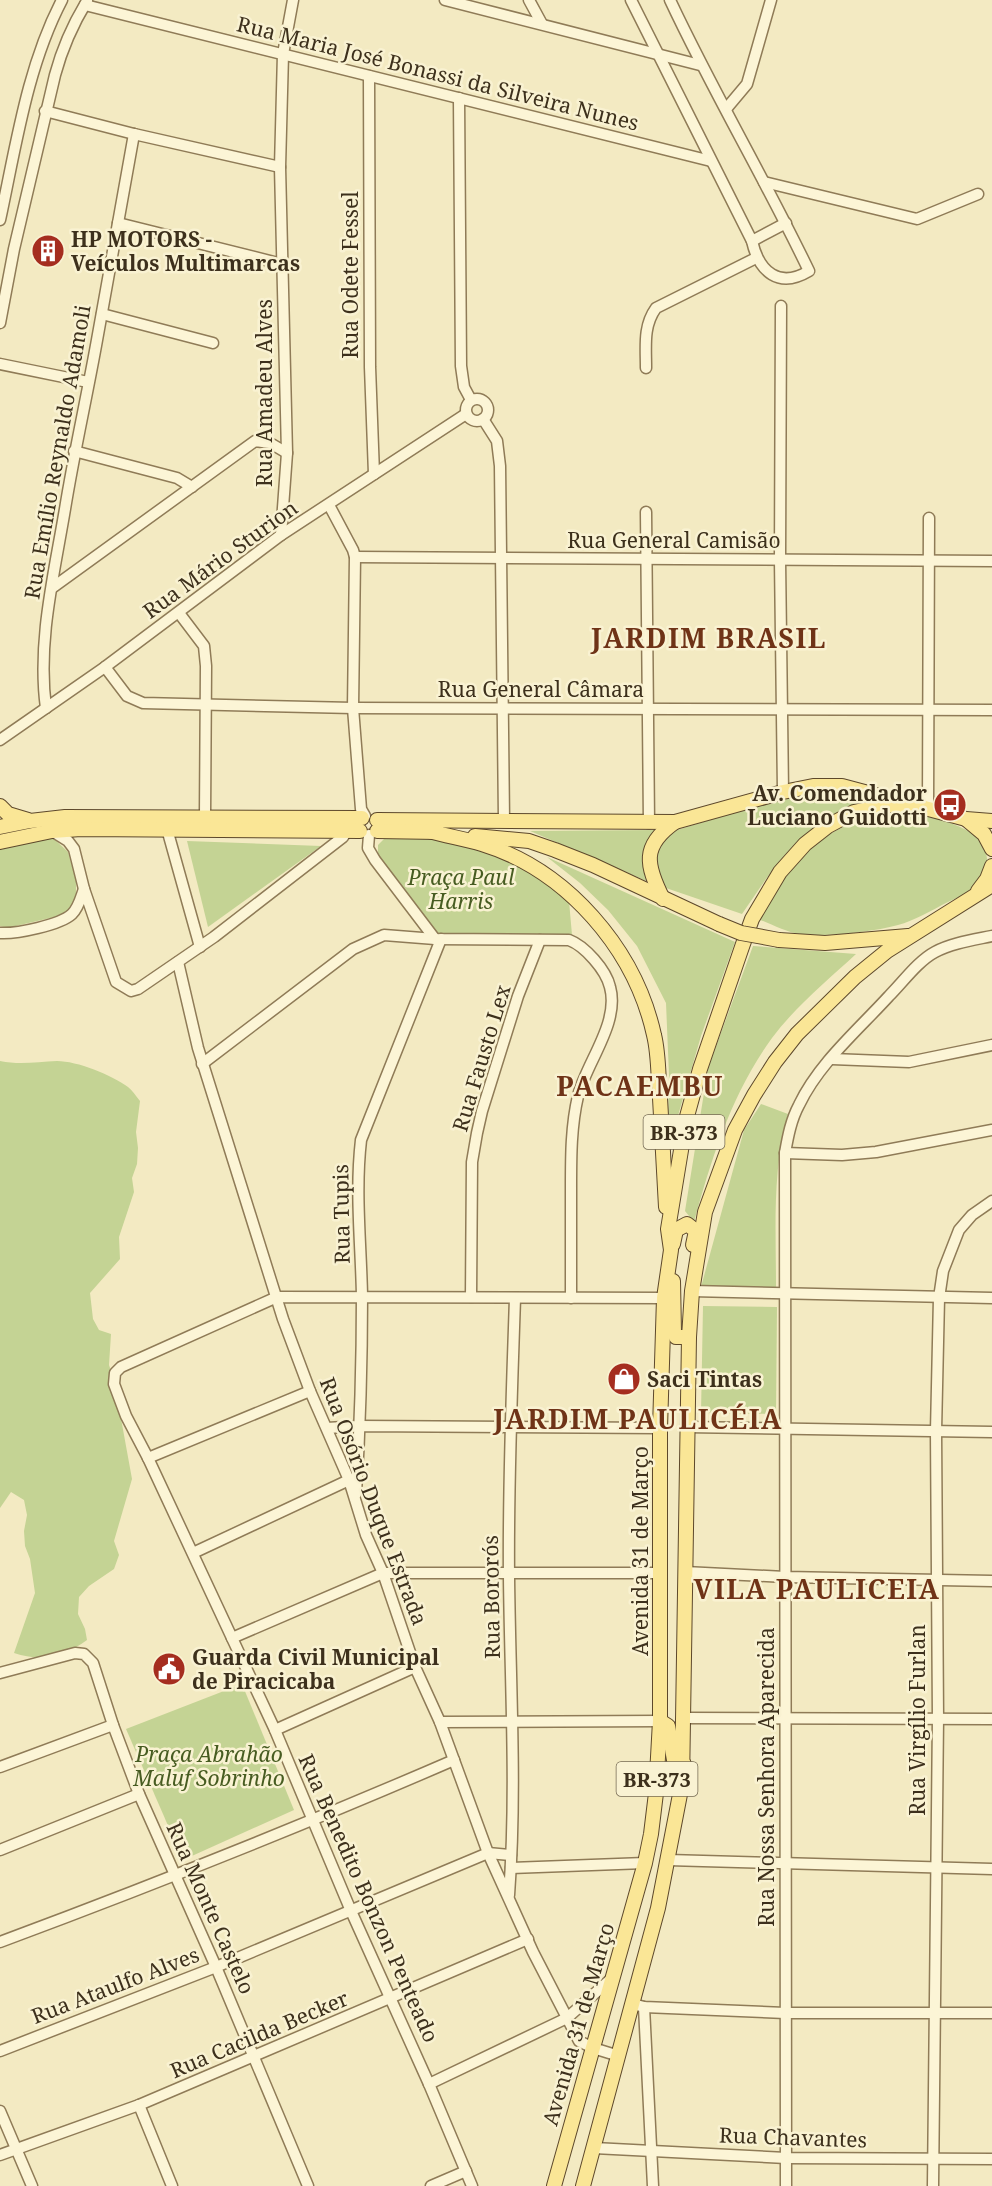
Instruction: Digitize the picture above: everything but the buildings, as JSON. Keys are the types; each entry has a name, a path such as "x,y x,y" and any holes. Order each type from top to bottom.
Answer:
{"main road":[{"path":"0,842 52,831 81,829 365,826 504,820 675,822 813,786 842,786 925,808"},
{"name":"Avenida 31 de Março","path":"554,2186 645,1863 651,1834 656,1793 662,1681 659,1573 664,1298 670,1257 668,1229 686,1120 700,1069 743,944 761,903 780,872 805,844 828,826 854,812 885,805 925,808"},
{"path":"0,806 8,814 30,821"},
{"name":"BR-373","path":"925,808 966,819 992,821"},
{"path":"0,828 30,821 65,817 205,817 365,826 529,841 593,865 741,933 779,940 825,944 912,935"},
{"path":"966,819 984,834 992,849"},
{"path":"663,899 652,875 650,857 653,844 660,832 675,822"},
{"path":"429,831 483,844 520,860 553,880 607,933 628,965 646,1001 655,1037 668,1229"},
{"path":"977,892 987,879 992,866"},
{"name":"BR-373","path":"583,2186 619,2056 639,2006 678,1815 684,1764 689,1337 692,1292 705,1212 735,1130 754,1095 797,1034 855,977 887,951 977,892 992,885"},
{"path":"689,1337 676,1337 674,1332 674,1288 670,1257 676,1230 687,1224 696,1231 688,1272 692,1292"},
{"path":"662,1681 674,1681 685,1685"},
{"path":"660,1721 668,1726 674,1760 679,1765 684,1764"}],"street":[{"path":"0,216 39,54 62,0"},
{"name":"Rua Amadeu Alves","path":"281,535 287,453 280,167 283,54 293,0"},
{"path":"446,0 700,65"},
{"path":"529,0 542,24"},
{"path":"631,0 752,242 756,258 764,270 774,276 787,279 799,277 809,270 726,109 700,65 670,0"},
{"path":"726,109 747,84 771,0"},
{"path":"0,323 45,111 61,54 86,2"},
{"name":"Rua Maria José Bonassi da Silveira Nunes","path":"86,2 369,76 711,161"},
{"path":"56,11 63,23 73,26"},
{"path":"39,54 48,52 61,54"},
{"name":"Rua Odete Fessel","path":"369,76 370,367 374,474"},
{"path":"459,98 461,366 464,387 471,400"},
{"path":"45,111 280,167"},
{"name":"Rua Emílio Reynaldo Adamoli","path":"46,708 42,682 43,653 52,588 74,451 102,314 134,134"},
{"path":"764,182 917,219 978,194"},
{"path":"118,223 282,264"},
{"path":"752,242 786,223"},
{"path":"0,277 14,249"},
{"path":"646,368 645,329 657,308 756,258"},
{"path":"781,306 780,560 783,792"},
{"path":"102,314 213,343"},
{"path":"0,364 88,382"},
{"path":"478,399 487,405 487,413 483,419 475,421 466,414 466,406 471,400 478,399"},
{"name":"Rua Mário Sturion","path":"0,740 105,667 281,535 466,414"},
{"path":"483,419 497,441 498,448 504,820"},
{"path":"52,588 255,441 270,443 287,453"},
{"path":"74,451 177,478 192,487"},
{"path":"328,506 355,557 353,708 361,809 368,848 438,939"},
{"path":"646,512 649,823"},
{"path":"925,808 929,518"},
{"name":"Rua General Camisão","path":"355,557 992,561"},
{"path":"179,613 204,646 206,666 205,817"},
{"name":"Rua General Câmara","path":"105,667 128,696 143,704 353,708 992,710"},
{"path":"81,829 74,849 84,889 116,982 131,991 138,990 200,947 343,837 365,826"},
{"path":"167,829 200,947"},
{"path":"52,831 68,841 74,849"},
{"path":"0,933 14,932 65,919 77,908 84,889"},
{"path":"202,1064 353,949 384,935 438,939 569,940 580,944 596,962 610,986 611,1003 603,1036 579,1093 572,1125 571,1298"},
{"name":"Rua Nossa Senhora Aparecida","path":"786,2186 785,1153 790,1125 799,1103 832,1059 912,972 933,953 952,945 992,936"},
{"name":"Rua Tupis","path":"356,1504 362,1297 358,1168 361,1140 438,939"},
{"name":"Rua Fausto Lex","path":"471,1297 472,1162 477,1132 514,1007 540,940"},
{"name":"Rua Osório Duque Estrada","path":"178,962 202,1064 283,1319 310,1391 349,1480 366,1535 383,1573 415,1667 440,1722 488,1854 579,2041 619,2056"},
{"path":"832,1059 909,1062 992,1045"},
{"path":"785,1153 842,1155 876,1152 992,1130"},
{"name":"Rua Virgílio Furlan","path":"933,2186 938,1718 936,1431 939,1298 943,1271 958,1230 972,1215 992,1201"},
{"path":"692,1292 992,1298"},
{"path":"277,1297 664,1298"},
{"name":"Rua Benedito Bonzon Penteado","path":"277,1297 121,1367 115,1373 114,1384 126,1416 148,1458 275,1730 351,1911 392,1999 472,2186"},
{"name":"Rua Bororós","path":"509,1896 512,1722 509,1575 510,1428 515,1298"},
{"path":"148,1458 310,1391"},
{"path":"327,1428 360,1426 660,1428"},
{"path":"687,1427 992,1432"},
{"path":"193,1553 349,1480"},
{"path":"685,1572 785,1577 992,1581"},
{"path":"232,1638 383,1573 509,1575 659,1573"},
{"name":"Rua Monte Castelo","path":"0,1673 75,1653 84,1654 93,1663 139,1794 216,1967 308,2186"},
{"path":"275,1730 415,1667"},
{"path":"684,1718 992,1719"},
{"path":"440,1722 660,1721"},
{"path":"0,1767 113,1725"},
{"path":"0,1942 176,1876 454,1760"},
{"path":"0,1850 139,1794"},
{"name":"Rua Ataulfo Alves","path":"0,2051 216,1967 488,1854 511,1855"},
{"path":"668,1860 992,1869"},
{"path":"511,1868 645,1863"},
{"name":"Rua Cacilda Becker","path":"0,2155 139,2105 392,1999 528,1939"},
{"path":"429,2084 567,2018 611,1979"},
{"path":"653,2186 653,2151 639,2006 785,2013 992,2013"},
{"path":"139,2105 172,2186"},
{"path":"0,2111 32,2186"},
{"name":"Rua Chavantes","path":"594,2148 786,2158 992,2159"},
{"path":"431,2186 466,2171"}],"green space":[{"path":"828,794 871,800 828,818 795,844 768,876 742,914 666,888 656,872 654,864 658,849 677,830 773,801"},
{"path":"886,811 914,814 948,822 977,838 985,849 987,863 981,882 968,892 917,918 876,930 837,934 801,934 758,919 788,871 808,849 831,833"},
{"path":"658,830 649,882 530,831"},
{"name":"Praça Paul Harris","path":"388,835 432,836 481,849 531,871 569,901 572,935 438,935 378,858 378,845"},
{"path":"51,836 68,852 76,881 76,897 69,910 63,915 7,928 0,926 0,849"},
{"path":"187,841 321,846 208,927"},
{"path":"547,857 735,942 701,1036 675,1126 669,1125 668,1119 666,1003 637,946 608,910 580,883"},
{"path":"753,946 856,954 791,1015 758,1059 734,1103 708,1174 694,1222 685,1211 708,1068"},
{"path":"0,1061 21,1063 57,1061 84,1066 121,1082 130,1088 140,1101 136,1132 137,1164 132,1178 134,1192 119,1237 120,1259 90,1293 93,1319 99,1330 111,1334 109,1365 114,1380 132,1479 114,1541 119,1555 114,1569 89,1586 79,1597 78,1614 87,1640 61,1654 43,1657 14,1653 35,1593 30,1559 25,1546 24,1531 27,1515 24,1500 11,1492 0,1508"},
{"path":"761,1104 788,1114 777,1178 776,1287 701,1287 744,1130"},
{"path":"703,1306 777,1307 776,1414 701,1413"},
{"name":"Praça Abrahão Maluf Sobrinho","path":"242,1684 294,1810 183,1860 126,1729"}],"place":[{"name":"HP MOTORS - Veículos Multimarcas","path":"48,251"},
{"name":"Av. Comendador Luciano Guidotti","path":"950,805"},
{"name":"Saci Tintas","path":"624,1379"},
{"name":"Guarda Civil Municipal de Piracicaba","path":"169,1669"}],"district":[{"name":"JARDIM BRASIL","path":"709,637"},
{"name":"PACAEMBU","path":"640,1085"},
{"name":"JARDIM PAULICÉIA","path":"638,1418"},
{"name":"VILA PAULICEIA","path":"817,1588"}]}
